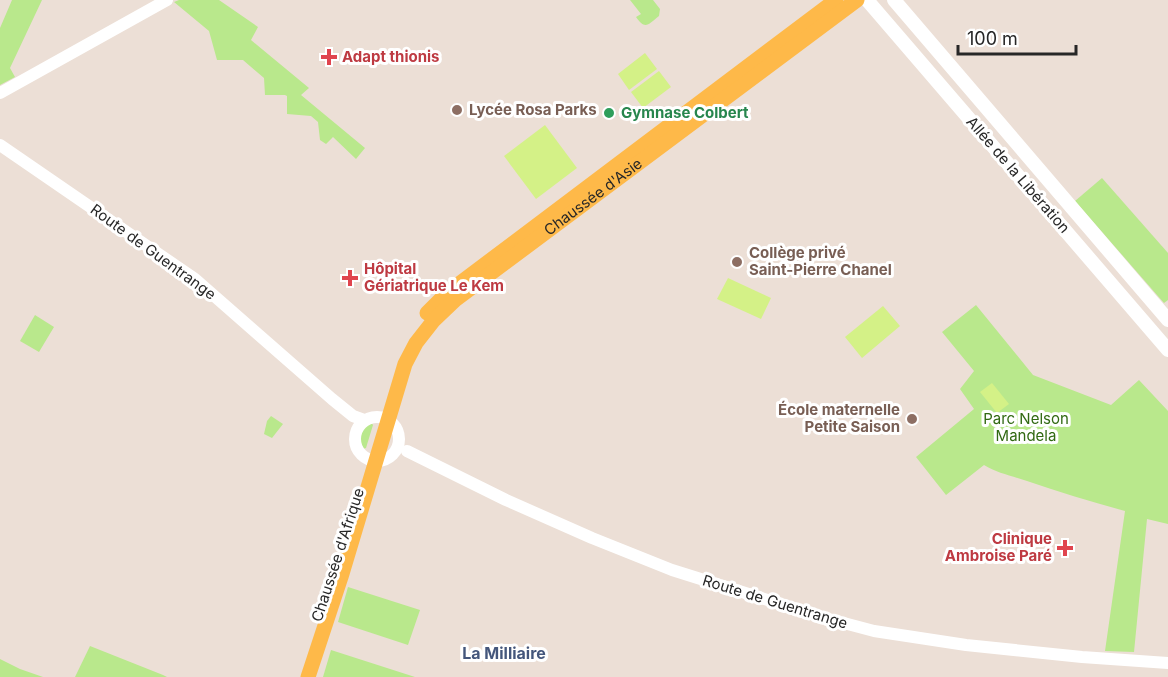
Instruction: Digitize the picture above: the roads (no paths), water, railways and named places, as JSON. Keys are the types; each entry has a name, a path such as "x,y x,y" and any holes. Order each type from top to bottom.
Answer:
{"main road":[{"name":"Chaussée d'Asie","path":"368,420 397,361 425,315 447,292 836,0"},
{"name":"Chaussée d'Asie","path":"368,420 417,343 434,320 455,300 858,0"},
{"name":"Allée de la Libération","path":"867,0 1168,350"},
{"name":"Allée de la Libération","path":"894,0 1168,320"},
{"name":"Chaussée d'Asie","path":"368,420 379,435"},
{"name":"Chaussée d'Afrique","path":"298,677 379,435"},
{"name":"Chaussée d'Afrique","path":"308,677 341,577 371,460"}],"street":[{"path":"0,93 167,0"},
{"name":"Route de Guentrange","path":"0,145 195,279 368,420"},
{"path":"368,420 395,425 399,433 401,449 383,461 371,460 361,455 355,446 355,434 368,420"},
{"name":"Route de Guentrange","path":"401,449 506,500 672,570 825,618 874,631 966,645 1062,656 1168,663"}],"place":[{"name":"Adapt thionis","path":"329,57"},
{"name":"Lycée Rosa Parks","path":"457,110"},
{"name":"Gymnase Colbert","path":"609,113"},
{"name":"Collège privé Saint-Pierre Chanel","path":"737,262"},
{"name":"Hôpital Gériatrique Le Kem","path":"350,278"},
{"name":"École maternelle Petite Saison","path":"912,419"},
{"name":"Clinique Ambroise Paré","path":"1065,548"}],"district":[{"name":"La Milliaire","path":"504,653"}],"park label":[{"name":"Parc Nelson Mandela","path":"1026,428"}]}
